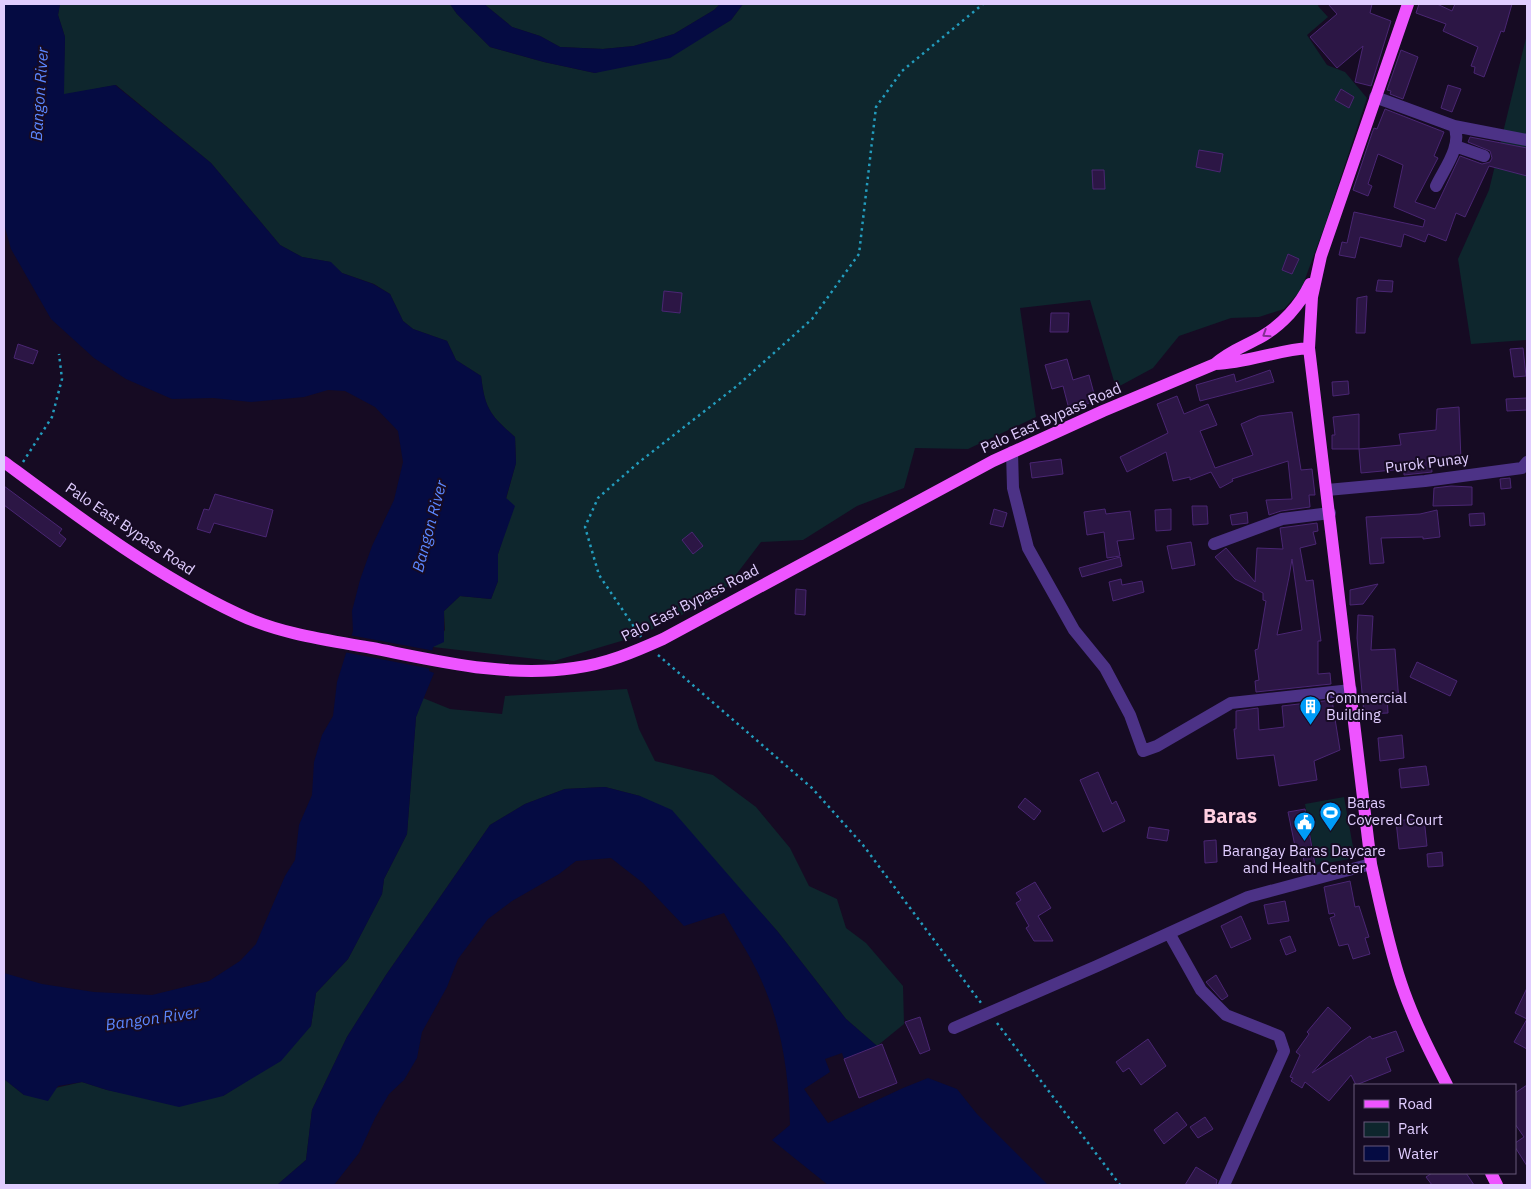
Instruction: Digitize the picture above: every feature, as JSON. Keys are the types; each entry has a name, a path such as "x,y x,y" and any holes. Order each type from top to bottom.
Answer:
{"main road":[{"path":"1408,4 1317,270 1309,321 1309,348 1372,864 1388,938 1401,984 1420,1032 1446,1084"},
{"name":"Palo East Bypass Road","path":"1282,323 1305,296 1317,270"},
{"name":"Palo East Bypass Road","path":"4,462 166,576 239,615 265,624 330,640 445,662 533,672 574,668 617,659 647,646 1012,452 1102,411 1215,364 1227,354 1260,338 1301,312 1305,314 1309,321"},
{"name":"Palo East Bypass Road","path":"1215,364 1229,364 1272,352 1309,348"}],"street":[{"path":"1375,97 1454,126 1513,141 1527,140"},
{"path":"1403,107 1401,112 1436,126"},
{"path":"1436,186 1455,146 1457,132 1454,126"},
{"path":"1455,146 1484,156"},
{"path":"1012,452 1014,488 1028,548 1074,630 1105,668 1130,714 1143,751 1157,746 1231,704 1350,690"},
{"name":"Purok Punay","path":"1327,490 1425,481 1522,468 1527,462"},
{"path":"1214,544 1282,519 1330,513"},
{"path":"954,1028 1248,897 1372,864"},
{"path":"1169,933 1201,990 1226,1015 1279,1036 1283,1043 1284,1051 1224,1185"}],"path":[{"path":"983,4 902,71 876,107 859,254 812,319 738,385 638,462 598,498 585,527 599,575 647,646 812,788 863,845 1120,1185"},
{"path":"16,471 52,417 62,379 59,354"}],"green space":[{"path":"60,4 450,4 457,14 490,47 544,62 595,73 702,37 731,20 743,4 1319,4 1318,6 1328,17 1307,35 1327,65 1345,72 1367,98 1325,225 1301,290 1284,309 1259,317 1231,318 1179,336 1153,368 1116,388 1090,300 1020,308 1036,417 968,449 915,448 904,488 857,506 803,540 761,542 719,597 638,636 554,661 433,647 445,630 444,611 460,596 491,599 498,581 498,554 503,538 506,499 516,463 515,437 490,411 484,396 481,376 456,360 447,341 413,329 403,321 390,294 374,284 342,273 330,262 302,257 280,245 211,163 116,85 63,95 65,37 58,15"},
{"path":"484,4 720,4 714,10 674,34 634,46 603,49 560,47 540,36 512,27"},
{"path":"1527,34 1527,340 1471,344 1458,259 1489,190"},
{"path":"627,689 639,729 655,761 713,775 756,807 790,848 809,886 837,899 846,928 866,943 903,986 904,1024 877,1046 846,1019 778,932 736,885 640,796 605,787 565,789 525,804 490,825 386,975 347,1037 312,1110 306,1160 277,1185 4,1185 4,1079 24,1095 82,1082 107,1090 133,1095 223,1096 248,1080 311,1026 316,993 348,959 382,894 384,879 407,834 416,717 423,698 450,709 502,714 505,696"},
{"path":"1344,797 1355,858 1316,865 1305,804"}],"water":[{"name":"Bangon River","path":"4,4 60,4 58,15 65,37 64,94 115,85 211,163 280,245 302,257 331,262 342,273 373,284 390,294 403,321 413,329 447,341 456,360 481,376 484,396 490,411 515,437 516,463 506,498 515,506 498,554 498,581 491,599 460,596 444,611 444,642 433,647 429,671 434,673 416,717 407,834 384,879 382,894 348,959 316,993 311,1026 281,1061 223,1096 179,1107 107,1090 82,1082 58,1086 48,1101 24,1095 4,1079 4,973 42,984 94,992 152,995 209,981 240,961 256,944 285,876 295,860 299,825 312,795 314,762 322,735 333,716 337,682 353,631 352,611 360,580 372,546 394,500 403,462 398,431 375,407 345,391 328,390 304,397 251,402 213,398 172,399 126,379 94,358 51,319 11,249 4,224"},
{"path":"450,4 484,4 512,27 540,36 560,47 603,49 634,46 674,34 714,10 720,4 743,4 731,20 670,58 595,73 544,62 490,47 457,14"},
{"path":"605,787 640,796 672,810 778,932 846,1019 877,1046 844,1059 842,1053 825,1059 830,1072 804,1089 828,1123 928,1078 957,1089 977,1114 1048,1185 828,1185 772,1140 790,1125 786,1066 778,1028 766,991 754,965 724,913 684,926 643,883 611,858 576,861 559,874 512,901 488,919 458,959 447,987 422,1032 417,1058 404,1080 389,1094 375,1118 359,1153 334,1185 277,1185 306,1160 312,1110 347,1037 386,975 490,825 525,804 565,789"}],"pier":[{"path":"349,635 435,651 432,669 344,652"}],"building":[{"path":"1328,4 1372,4 1370,13 1391,21 1371,86 1355,82 1363,46 1337,68 1310,37 1337,14"},
{"path":"1419,4 1437,4 1452,11 1455,4 1512,4 1504,32 1501,31 1484,77 1474,73 1475,67 1471,66 1478,47 1443,31 1446,24 1416,13"},
{"path":"1401,50 1418,57 1403,99 1390,94 1391,91 1387,90"},
{"path":"1448,85 1461,89 1452,112 1441,108"},
{"path":"1341,89 1354,97 1349,108 1335,100"},
{"path":"1385,109 1444,132 1434,156 1438,158 1415,202 1435,209 1460,156 1482,164 1490,162 1492,158 1490,151 1468,142 1470,137 1527,148 1527,176 1489,166 1465,217 1456,213 1446,241 1428,234 1425,242 1404,234 1401,247 1360,237 1355,258 1339,255 1342,242 1347,243 1354,212 1423,227 1425,220 1394,207 1403,165 1378,154 1368,184 1372,186 1368,196 1353,190 1372,133 1374,128 1377,129"},
{"path":"1199,150 1223,154 1220,172 1196,167"},
{"path":"1092,170 1104,170 1105,189 1093,189"},
{"path":"1288,254 1299,259 1292,274 1282,270"},
{"path":"1378,280 1393,281 1392,292 1376,291"},
{"path":"664,291 682,293 680,313 662,311"},
{"path":"1367,296 1365,333 1356,333 1357,298"},
{"path":"1051,313 1069,313 1068,332 1050,332"},
{"path":"18,344 38,351 33,364 14,358"},
{"path":"1523,348 1526,376 1514,377 1510,349"},
{"path":"1067,359 1073,380 1089,375 1096,401 1069,409 1063,386 1052,389 1045,365"},
{"path":"1270,370 1274,382 1200,401 1196,385 1234,374 1236,382"},
{"path":"1348,381 1349,394 1333,396 1332,382"},
{"path":"1177,396 1184,414 1208,404 1217,425 1200,431 1215,468 1253,455 1241,424 1259,416 1292,412 1301,470 1312,469 1315,495 1309,495 1310,507 1281,511 1269,515 1266,500 1292,499 1288,461 1232,479 1233,481 1220,488 1211,472 1190,480 1190,477 1173,481 1166,452 1127,472 1120,457 1168,433 1157,404"},
{"path":"1527,398 1527,410 1507,411 1506,399"},
{"path":"1459,407 1461,461 1431,464 1432,472 1404,475 1404,469 1361,473 1359,449 1401,445 1399,434 1436,430 1437,409"},
{"path":"1359,414 1359,449 1332,449 1332,435 1335,435 1333,417"},
{"path":"1061,459 1063,474 1032,478 1030,463"},
{"path":"1510,478 1511,488 1501,489 1500,479"},
{"path":"4,486 62,529 59,533 66,539 60,547 4,505"},
{"path":"1451,486 1472,487 1472,505 1433,506 1434,488"},
{"path":"215,494 273,510 266,537 214,523 210,533 197,529 204,509 209,510"},
{"path":"1192,506 1207,506 1208,524 1193,525"},
{"path":"994,509 1007,513 1003,527 990,524"},
{"path":"1105,509 1106,514 1130,511 1134,539 1117,541 1120,556 1107,558 1104,532 1087,535 1084,512"},
{"path":"1171,509 1171,530 1156,531 1155,510"},
{"path":"1437,510 1440,537 1423,539 1423,537 1381,538 1384,563 1370,564 1366,517 1420,514"},
{"path":"1247,512 1248,523 1232,525 1230,515"},
{"path":"1484,513 1485,525 1470,526 1469,514"},
{"path":"1317,523 1318,531 1313,532 1316,544 1300,548 1306,581 1313,580 1321,641 1318,641 1318,674 1330,673 1331,684 1256,692 1255,681 1259,680 1255,650 1258,649 1266,601 1263,600 1263,593 1235,579 1215,557 1226,548 1255,582 1257,548 1283,549 1280,528","holes":["1292,559 1302,630 1277,635"]},
{"path":"692,532 703,546 693,554 682,540"},
{"path":"1191,542 1195,565 1172,569 1167,546"},
{"path":"1120,557 1122,566 1082,577 1079,568"},
{"path":"1121,579 1122,585 1142,581 1144,592 1113,601 1109,582"},
{"path":"1378,584 1363,604 1350,605 1350,590"},
{"path":"796,589 806,590 805,615 795,614"},
{"path":"1358,615 1373,616 1371,650 1395,649 1399,702 1387,694 1388,713 1364,714 1357,638"},
{"path":"1417,662 1457,681 1450,696 1410,677"},
{"path":"1332,700 1340,750 1314,761 1317,780 1279,786 1274,755 1237,759 1234,729 1236,729 1236,711 1258,708 1259,730 1284,727 1282,706"},
{"path":"1402,735 1404,758 1380,761 1378,738"},
{"path":"1426,766 1429,785 1401,788 1399,769"},
{"path":"1098,772 1112,804 1116,801 1125,821 1103,832 1080,780"},
{"path":"1025,798 1041,811 1034,820 1018,807"},
{"path":"1305,809 1316,870 1306,873 1302,850 1296,851 1288,812"},
{"path":"1424,818 1427,846 1399,849 1396,821"},
{"path":"1149,827 1169,830 1167,841 1147,838"},
{"path":"1216,840 1217,862 1205,863 1204,841"},
{"path":"1442,852 1443,866 1428,867 1427,854"},
{"path":"1350,881 1355,907 1359,906 1369,937 1365,938 1370,954 1353,959 1348,944 1339,946 1330,918 1335,916 1334,913 1329,914 1324,887"},
{"path":"1035,882 1051,908 1038,916 1053,941 1034,941 1026,928 1029,926 1016,903 1021,900 1016,893"},
{"path":"1285,901 1289,921 1268,924 1264,905"},
{"path":"1241,916 1251,939 1231,948 1221,926"},
{"path":"1290,936 1296,951 1286,955 1280,940"},
{"path":"1216,975 1228,996 1222,1000 1206,982"},
{"path":"1527,988 1527,1019 1515,1013"},
{"path":"1328,1007 1351,1028 1312,1073 1370,1036 1372,1039 1396,1031 1404,1051 1386,1058 1391,1071 1358,1084 1356,1084 1351,1075 1329,1101 1305,1082 1302,1088 1291,1081 1293,1078 1290,1077 1300,1055 1296,1052 1309,1034 1307,1032"},
{"path":"920,1017 930,1050 920,1054 905,1022"},
{"path":"1527,1019 1527,1049 1514,1042"},
{"path":"1148,1039 1166,1066 1141,1085 1129,1068 1123,1072 1116,1062"},
{"path":"882,1044 897,1083 859,1098 844,1059"},
{"path":"1527,1085 1527,1166 1516,1149 1516,1142 1524,1137 1516,1125 1516,1092"},
{"path":"1177,1112 1187,1125 1164,1144 1154,1130"},
{"path":"1205,1117 1213,1129 1198,1138 1190,1127"},
{"path":"1196,1167 1217,1180 1216,1185 1185,1185"},
{"path":"1430,1174 1467,1174 1474,1185 1432,1185 1426,1177"}],"place":[{"name":"Commercial Building","path":"1310,726"},
{"name":"Baras Covered Court","path":"1331,831"},
{"name":"Barangay Baras Daycare and Health Center","path":"1304,842"}],"district":[{"name":"Baras","path":"1230,816"}]}
